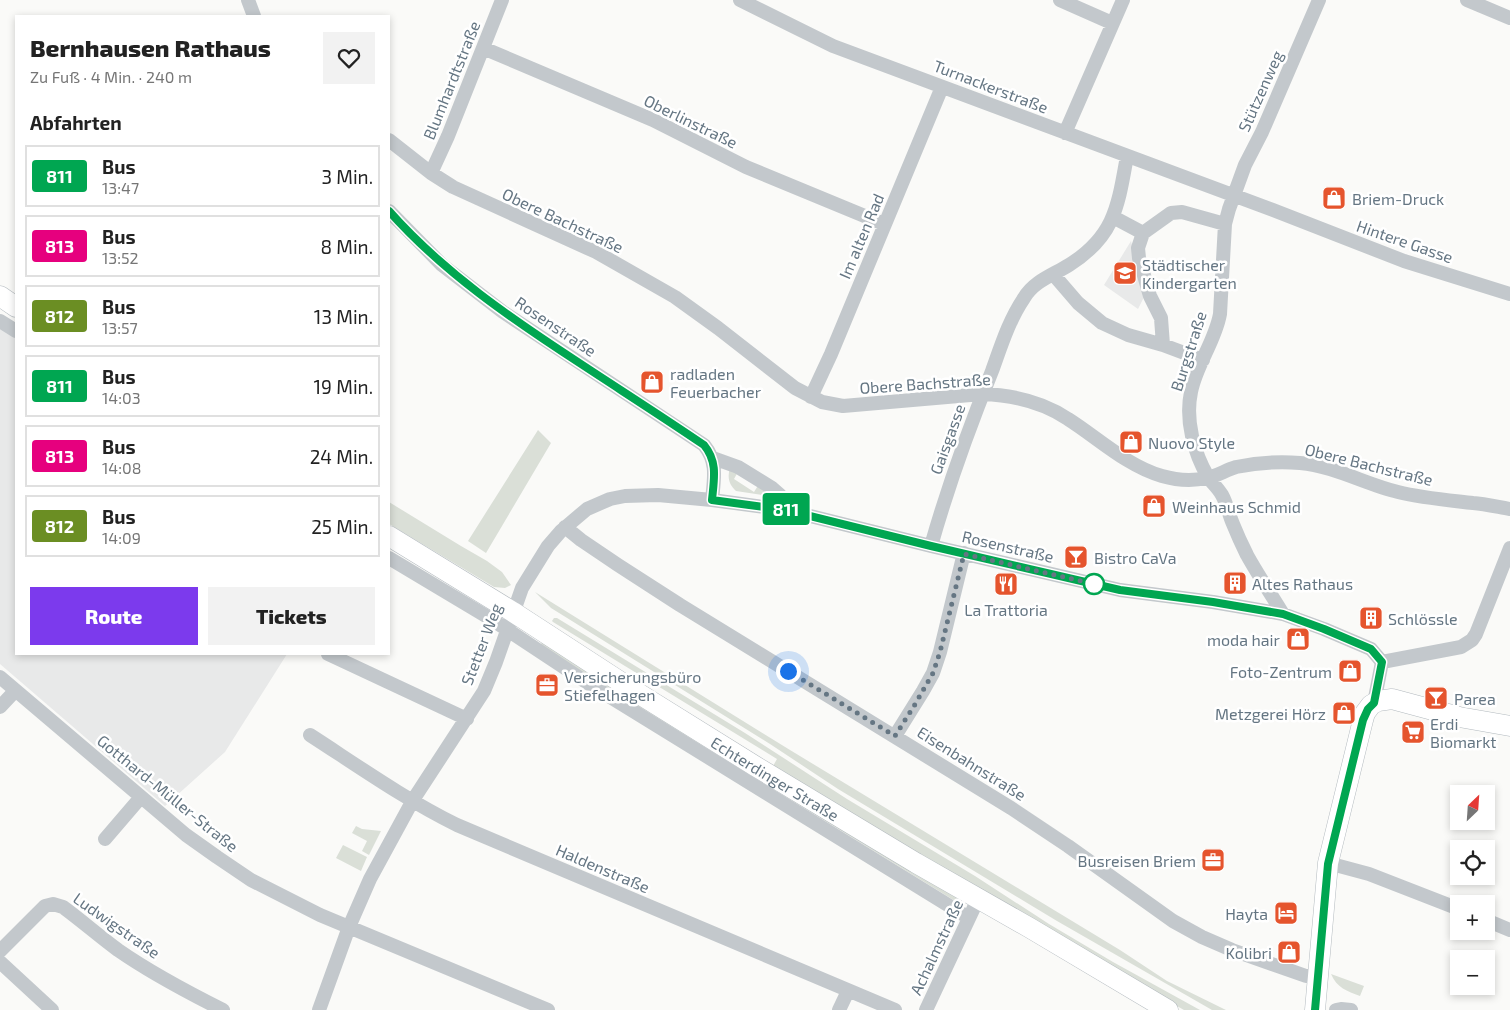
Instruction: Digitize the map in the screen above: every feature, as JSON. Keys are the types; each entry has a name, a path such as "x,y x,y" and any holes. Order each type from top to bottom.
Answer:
{"main road":[{"path":"0,296 15,306"},
{"name":"Echterdinger Straße","path":"390,537 510,621 633,690 755,766 1168,1010"},
{"path":"1315,1010 1328,864 1363,720 1368,709 1374,703 1392,700 1459,717 1510,726"}],"street":[{"path":"248,0 254,15"},
{"name":"Blumhardtstraße","path":"431,172 448,136 502,0"},
{"name":"Turnackerstraße","path":"740,0 833,46 1233,196"},
{"path":"1060,0 1112,23"},
{"path":"1065,133 1123,0"},
{"name":"Stützenweg","path":"1233,196 1319,0"},
{"path":"1467,0 1510,18"},
{"name":"Oberlinstraße","path":"483,48 653,120 746,167 884,224"},
{"name":"Im alten Rad","path":"811,398 942,87"},
{"name":"Obere Bachstraße","path":"390,141 454,187 575,242 651,283 695,310 795,388 811,398 822,402 843,406 997,394 1034,402 1052,409 1126,459 1161,475 1179,479 1208,478 1250,464 1300,463 1330,469 1370,484 1409,495 1510,509"},
{"name":"Gaisgasse","path":"931,546 954,472 982,394 1023,299 1029,290 1069,265 1100,239 1113,217 1127,156"},
{"name":"Burgstraße","path":"1233,196 1225,224 1220,314 1216,332 1191,392 1192,436 1196,451 1208,478 1222,495 1232,524 1283,614"},
{"name":"Hintere Gasse","path":"1233,196 1404,261 1510,294"},
{"name":"Rosenstraße","path":"390,212 442,265 481,295 536,335 704,445 713,458 738,467 772,488 780,495 786,510 1120,590 1213,602 1283,614 1371,649 1382,662"},
{"path":"1163,345 1161,318 1150,296 1139,258 1138,248 1143,233 1171,213 1182,212 1225,224"},
{"path":"1113,217 1143,233"},
{"path":"1053,274 1078,303 1102,323 1128,335 1163,345 1203,360"},
{"path":"0,322 15,330"},
{"path":"712,500 713,458"},
{"name":"Stetter Weg","path":"319,1010 349,928 370,878 413,800 484,691 522,588 551,542 565,527 587,510 610,499 640,495 712,500 786,510"},
{"name":"Eisenbahnstraße","path":"565,527 595,550 680,605 1035,824 1173,922 1209,940 1280,967 1306,976 1319,976"},
{"path":"1374,703 1382,662 1461,646 1472,640 1479,628 1510,548"},
{"path":"895,736 933,673 964,554"},
{"name":"Echterdinger Straße","path":"390,559 510,621 586,682 969,918"},
{"path":"330,655 467,719"},
{"name":"Gotthard-Müller-Straße","path":"0,677 186,835 251,880 349,928 548,1010"},
{"path":"0,706 15,690"},
{"name":"Haldenstraße","path":"310,735 439,816 484,837 895,1010"},
{"path":"105,839 141,797"},
{"path":"1328,864 1369,874 1450,906"},
{"name":"Achalmstraße","path":"926,1010 978,899"},
{"name":"Ludwigstraße","path":"0,950 45,906 53,904 63,907 120,951 147,968 223,1010"},
{"path":"1495,924 1510,930"},
{"path":"0,962 52,1010"},
{"path":"839,1010 848,991"},
{"path":"1336,1010 1351,1010"}],"shaded area":[{"name":"Städtischer Kindergarten","path":"1131,241 1145,295 1138,309 1104,285"},
{"path":"0,327 15,336 15,655 286,655 225,752 165,806 0,664"},
{"path":"538,430 551,443 486,553 468,541"},
{"path":"730,468 739,470 734,479 754,492 759,484 775,497 736,491 729,481"},
{"path":"390,503 487,561 502,572 511,585 505,588 494,587 390,525"},
{"path":"535,592 790,750 1120,950 1167,981 1226,1010 1212,1010 1057,921 838,789 770,744 551,608"},
{"path":"554,618 557,618 745,733 847,799 975,876 1049,924 1200,1010 1184,1010 1082,952 773,766 777,759 553,622"},
{"path":"542,642 966,903 964,905 960,904 540,646"},
{"path":"356,826 362,829 381,831 369,855 362,851 367,841 352,833"},
{"path":"343,845 367,857 361,871 336,858"},
{"path":"1331,974 1364,986 1360,996 1339,986"}],"bus line":[{"name":"811","path":"390,212 442,265 503,312 704,445 713,458 712,500 786,510 1120,590 1213,602 1283,614 1371,649 1382,662 1374,703 1365,713 1363,720 1328,864 1315,1010"}],"place":[{"name":"Briem-Druck","path":"1334,198"},
{"name":"Städtischer Kindergarten","path":"1125,273"},
{"name":"radladen Feuerbacher","path":"652,382"},
{"name":"Nuovo Style","path":"1131,442"},
{"name":"Weinhaus Schmid","path":"1154,506"},
{"name":"Bistro CaVa","path":"1076,557"},
{"name":"Altes Rathaus","path":"1235,583"},
{"name":"La Trattoria","path":"1006,584"},
{"name":"Schlössle","path":"1371,618"},
{"name":"moda hair","path":"1298,639"},
{"name":"Foto-Zentrum","path":"1350,671"},
{"name":"Versicherungsbüro Stiefelhagen","path":"547,685"},
{"name":"Parea","path":"1436,698"},
{"name":"Metzgerei Hörz","path":"1344,713"},
{"name":"Erdi Biomarkt","path":"1413,732"},
{"name":"Busreisen Briem","path":"1213,860"},
{"name":"Hayta","path":"1286,913"},
{"name":"Kolibri","path":"1289,952"}],"route":[{"path":"788,671 895,736 933,673 964,554 1094,584"}]}
